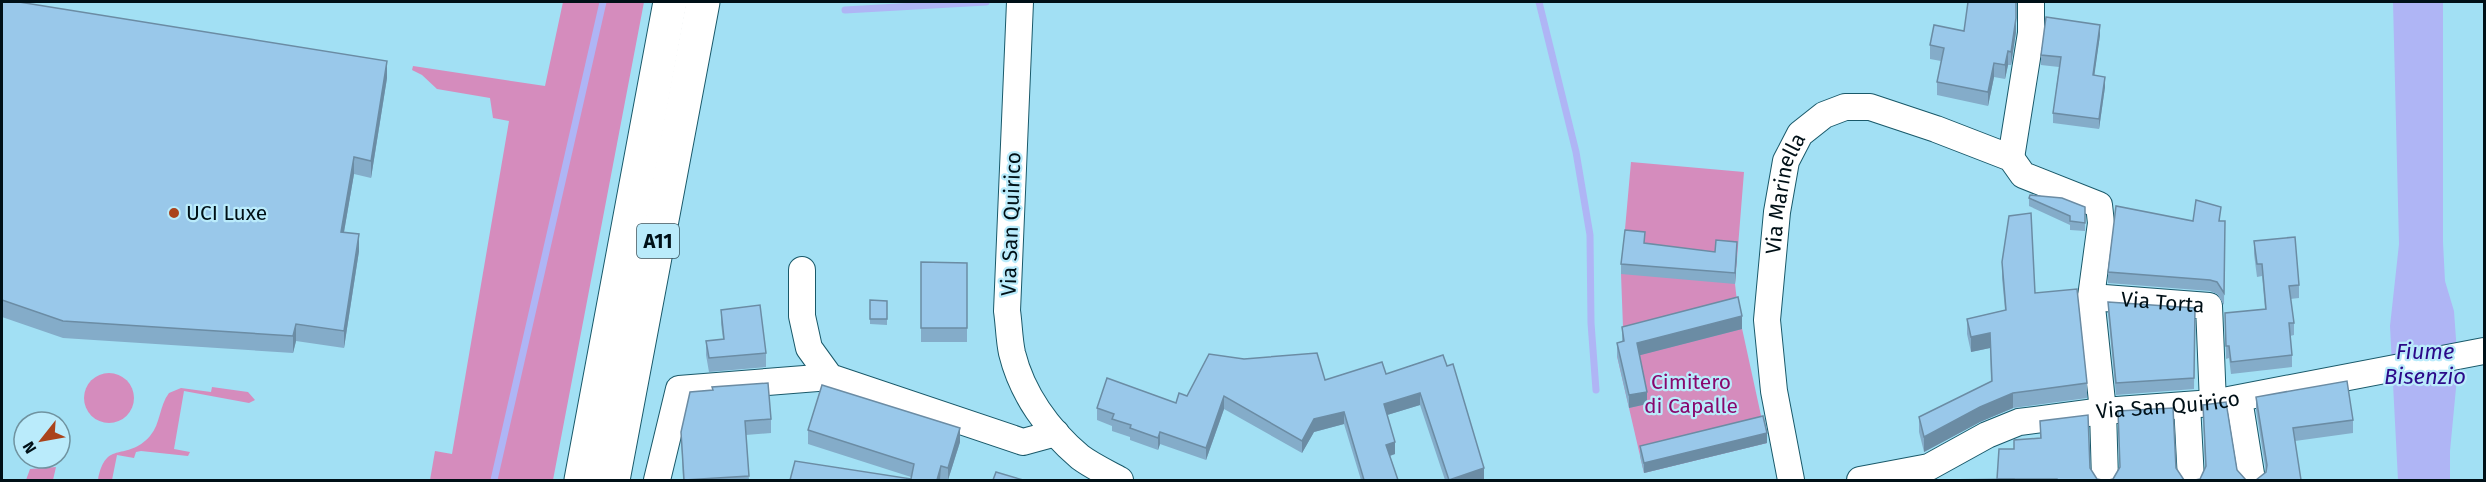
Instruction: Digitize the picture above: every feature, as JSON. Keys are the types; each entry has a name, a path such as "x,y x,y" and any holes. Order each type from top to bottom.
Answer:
{"highway":[{"name":"A11","path":"581,480 670,2"},
{"name":"A11","path":"614,480 703,2"}],"street":[{"name":"Via San Quirico","path":"1020,2 1007,311 1012,351 1021,379 1037,410 1056,434 1082,458 1120,480"},
{"path":"2011,158 2031,33 2031,2"},
{"name":"Via Marinella","path":"1791,480 1774,391 1767,320 1776,212 1786,161 1800,134 1824,115 1845,107 1870,107 1936,129 2011,158 2023,176 2099,205 2101,223 2091,297 2103,411 2105,480"},
{"path":"802,270 802,316 809,348 830,377"},
{"name":"Via Torta","path":"2091,297 2209,306 2213,403"},
{"name":"Via San Quirico","path":"1860,480 1929,474 1987,435 2019,422 2103,411 2240,399 2484,351"},
{"path":"657,480 679,389 830,377 1023,442 1056,434"},
{"path":"2240,399 2252,480"},
{"path":"2187,405 2191,480"}],"green space":[{"path":"563,2 644,2 553,480 430,480 435,451 452,454 509,121 493,118 490,98 437,89 422,75 412,70 413,66 545,86"},
{"name":"Cimitero di Capalle","path":"1631,162 1744,172 1735,284 1738,310 1767,443 1644,473 1617,356 1624,354 1621,274"},
{"path":"104,373 114,373 127,380 134,393 134,403 127,416 114,423 104,423 95,419 88,412 84,403 84,393 88,384 95,377"},
{"path":"212,387 248,392 255,400 249,403 184,391 174,449 190,452 188,456 141,451 136,452 134,458 117,455 112,480 98,480 106,459 141,444 150,436 169,393 181,388 211,392"},
{"path":"30,470 55,470 53,480 26,480"}],"water":[{"name":"Fiume Bisenzio","path":"2393,2 2443,2 2443,242 2445,281 2454,311 2458,367 2450,451 2450,480 2398,480 2390,326 2399,244"}],"building":[{"name":"UCI Luxe","path":"2,2 19,2 387,61 371,161 354,157 341,232 359,234 344,331 296,324 293,336 63,321 2,300"},
{"path":"1968,2 2016,2 2011,52 2008,51 2005,65 1994,63 1988,92 1937,82 1944,48 1930,45 1934,25 1964,31"},
{"path":"2046,17 2100,25 2093,75 2105,77 2099,119 2053,113 2061,57 2041,55"},
{"path":"2030,195 2062,198 2085,207 2085,223 2070,221 2070,216 2029,198"},
{"path":"2196,200 2221,207 2219,221 2225,221 2224,293 2217,282 2210,280 2108,272 2116,206 2193,221"},
{"path":"2031,213 2035,293 2077,289 2087,383 2013,393 1980,407 1924,437 1919,417 1992,381 1990,333 1971,337 1967,319 2006,310 2002,262 2009,216"},
{"path":"1625,230 1645,232 1644,243 1715,252 1716,240 1737,242 1735,273 1621,264"},
{"path":"2295,237 2299,285 2289,286 2294,323 2289,323 2292,355 2231,362 2229,346 2226,346 2225,313 2266,309 2262,264 2257,264 2254,241"},
{"path":"921,262 967,263 967,328 921,328"},
{"path":"1738,297 1742,316 1637,343 1647,392 1629,395 1617,343 1624,341 1622,327"},
{"path":"870,300 887,301 887,319 870,319"},
{"path":"2108,302 2195,308 2194,378 2116,383"},
{"path":"760,305 766,353 709,358 706,341 724,339 721,310"},
{"path":"1317,353 1325,380 1382,362 1386,374 1443,355 1447,366 1453,364 1484,468 1449,480 1420,393 1384,404 1395,442 1386,445 1398,480 1364,480 1344,412 1314,419 1302,441 1224,396 1206,448 1160,432 1158,438 1130,428 1131,425 1112,419 1114,414 1097,408 1107,378 1176,403 1179,393 1187,396 1209,354 1244,359"},
{"path":"2347,381 2353,420 2293,428 2301,480 2256,480 2266,472 2267,465 2256,397"},
{"path":"768,383 771,419 745,421 749,476 684,480 681,432 690,392 713,390 712,387"},
{"path":"822,385 960,428 948,468 941,466 937,480 790,480 795,461 911,479 914,464 808,430"},
{"path":"2226,402 2237,470 2246,480 2195,480 2200,479 2206,466 2203,405"},
{"path":"2173,408 2176,468 2184,480 2109,480 2113,479 2120,467 2118,411"},
{"path":"2088,415 2090,468 2097,479 2102,480 1997,479 1999,449 2014,449 2014,440 2041,438 2040,421"},
{"path":"1763,416 1767,433 1644,463 1640,446"},
{"path":"996,472 1023,480 993,480"},
{"path":"2014,479 2014,480 1940,480"}],"waterway":[{"path":"494,480 603,2"},
{"path":"845,10 986,2"},
{"path":"1539,2 1576,152 1590,235 1591,323 1596,390"}],"place":[{"name":"UCI Luxe","path":"174,213"}]}
